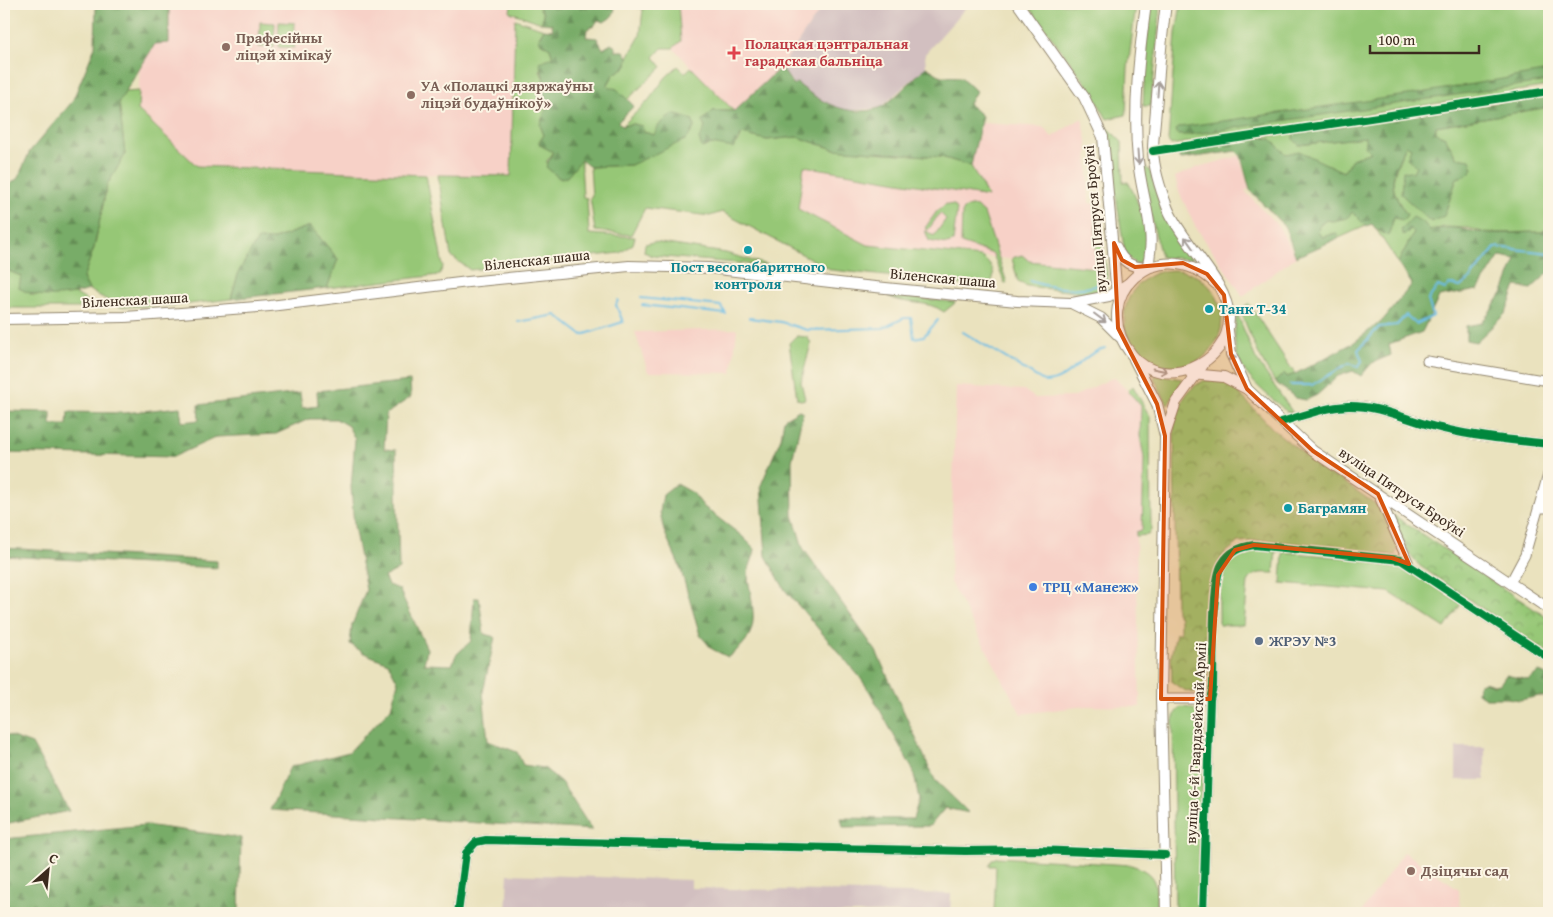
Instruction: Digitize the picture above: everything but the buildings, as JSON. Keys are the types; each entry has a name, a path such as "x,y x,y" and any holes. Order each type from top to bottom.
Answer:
{"main road":[{"name":"вуліца Пятруся Броўкі","path":"1018,4 1084,96 1103,137 1114,243 1118,307"},
{"path":"1146,4 1140,46 1136,119 1141,190 1152,243 1147,268"},
{"path":"1166,4 1160,48 1154,151 1157,171 1169,212 1216,284 1228,307 1228,330 1221,344 1196,374 1171,411 1165,436 1162,699 1166,913"},
{"path":"1114,243 1122,260 1128,265 1147,268"},
{"path":"1165,436 1157,404 1118,328 1118,307 1121,295 1129,283 1147,268 1160,264 1183,264 1195,267 1216,284"},
{"name":"Віленская шаша","path":"4,318 125,317 270,306 524,276 655,265 710,268 1017,301 1072,303 1097,300 1129,283"},
{"path":"1072,303 1101,318 1122,339"},
{"name":"вуліца Пятруся Броўкі","path":"1228,330 1231,354 1247,389"},
{"path":"1132,356 1148,367 1179,372 1194,368 1205,362"},
{"name":"вуліца Пятруся Броўкі","path":"1179,372 1224,377 1247,389 1314,451 1549,609"}],"street":[{"path":"1427,361 1549,381"},
{"path":"1281,422 1329,409 1346,406 1366,406 1470,435 1549,444"},
{"path":"1510,583 1525,555 1549,471"},
{"path":"1378,494 1409,564 1549,658"},
{"path":"1539,508 1549,508"},
{"name":"вуліца 6-й Гвардзейскай Арміі","path":"1203,913 1210,700 1213,687 1218,575 1222,565 1235,550 1254,545 1392,558 1409,564"},
{"path":"1162,699 1210,700"},
{"path":"458,913 466,853 476,842 954,851 1037,850 1165,855"}],"highlighted area":[{"path":"1114,243 1122,260 1135,267 1183,263 1207,274 1224,295 1231,354 1247,389 1313,451 1378,494 1409,564 1392,558 1254,545 1235,550 1218,575 1210,699 1161,699 1165,436 1157,404 1118,328"}],"shaded area":[{"path":"142,4 516,4 511,176 304,172 196,166 138,110"},
{"name":"Полацкая цэнтральная гарадская бальніца","path":"678,4 824,4 781,67 734,111 673,48 680,41"},
{"path":"824,4 969,4 925,54 926,67 880,108 845,111 812,96 797,83 794,85 781,67"},
{"path":"1082,118 1087,140 1089,203 1095,204 1097,268 1029,261 1022,255 1009,259 868,245 798,209 804,166 988,197 971,166 982,123 1043,127 1052,137"},
{"path":"1239,156 1249,189 1245,191 1279,227 1296,257 1243,296 1195,226 1179,192 1175,177 1199,167"},
{"path":"737,329 732,373 648,372 635,332"},
{"path":"1114,377 1142,405 1140,436 1144,458 1142,531 1137,531 1136,536 1140,707 1086,706 1021,714 950,582 956,386 1024,390 1035,398 1073,397"},
{"path":"1456,747 1485,747 1485,780 1456,780"},
{"name":"Дзіцячы сад","path":"1404,852 1459,889 1460,913 1361,913"},
{"path":"508,874 691,880 691,888 951,894 950,913 506,913"}],"green space":[{"path":"96,4 169,4 169,43 155,44 119,102 125,155 107,185 94,248 83,278 89,290 62,296 44,296 19,288 21,276 4,269 4,189 18,178 30,151 72,102 95,47"},
{"path":"511,4 537,4 543,14 542,23 510,12"},
{"path":"537,4 615,5 614,13 611,17 604,22 598,20 594,26 587,29 586,37 597,38 603,49 611,44 616,47 614,51 624,51 628,57 627,66 614,74 607,86 617,89 634,106 618,122 622,126 633,124 642,126 644,132 654,135 659,125 673,114 693,120 694,128 687,139 631,165 590,167 581,160 567,177 559,178 546,167 553,152 540,145 539,142 544,135 540,125 547,106 540,87 544,79 539,62 553,57 550,48 540,42 539,38 544,29 553,30 552,24 542,23 543,13"},
{"path":"633,4 678,4 681,41 673,48 662,48 654,57 662,67 627,100 617,89 607,87 613,74 627,66 628,57 640,36 643,9 633,6"},
{"path":"1027,4 1136,4 1128,68 1126,115 1107,119 1090,89"},
{"path":"1152,4 1161,4 1151,106 1143,106 1146,45"},
{"path":"1181,4 1549,4 1549,86 1171,145 1168,141 1176,33"},
{"path":"515,19 544,29 539,37 550,48 553,57 542,66 540,71 544,79 540,87 547,106 540,125 544,135 539,142 540,145 554,152 546,162 581,160 583,197 587,198 589,234 635,237 633,244 620,253 470,270 451,256 438,175 511,176"},
{"path":"260,22 275,23 274,48 259,47"},
{"path":"279,22 295,23 294,48 278,47"},
{"path":"678,66 685,73 691,67 734,111 713,111 705,128 706,147 711,144 738,143 742,134 767,140 797,137 834,149 941,157 971,166 988,197 804,166 798,209 868,245 981,257 991,267 993,279 986,287 832,270 722,212 710,216 645,208 631,235 595,231 590,197 592,197 590,167 631,165 654,135 644,132 641,126 633,124 622,126 648,101 666,77"},
{"path":"781,67 793,85 797,83 825,102 857,111 868,111 883,106 926,67 941,76 961,77 976,91 969,104 982,116 971,166 941,157 834,149 797,137 767,140 742,134 733,148 711,144 702,148 699,139 705,128 702,121 713,111 734,111"},
{"path":"1549,71 1549,81 1188,135 1178,135 1176,130 1180,127 1415,94"},
{"path":"139,91 138,110 197,166 426,175 443,267 439,275 327,288 338,259 310,226 271,240 239,271 231,299 181,305 120,307 89,290 83,278 94,248 107,185 125,155 119,102 125,92"},
{"path":"1549,95 1549,107 1436,126 1436,133 1445,137 1456,157 1470,159 1473,169 1467,175 1457,178 1444,216 1431,222 1401,194 1403,171 1413,172 1416,166 1407,158 1411,148 1406,145 1394,173 1393,181 1396,196 1407,215 1403,220 1394,218 1388,236 1376,229 1372,224 1366,226 1352,212 1347,218 1333,221 1326,220 1319,226 1318,232 1322,237 1336,233 1339,238 1296,257 1285,227 1250,190 1241,156 1236,151 1179,158 1179,153 1182,150 1260,137 1271,139 1286,154 1299,151 1343,172 1352,159 1371,152 1365,147 1365,137 1299,145 1293,139 1294,133"},
{"path":"1549,107 1549,227 1542,232 1486,233 1468,228 1444,227 1430,231 1411,229 1414,232 1398,263 1376,229 1388,235 1394,218 1407,215 1396,196 1393,181 1397,165 1406,145 1411,148 1416,166 1413,172 1444,216 1457,178 1467,175 1445,137 1436,133 1435,126"},
{"path":"1105,125 1122,142 1123,182 1128,182 1141,211 1144,223 1146,246 1144,256 1139,264 1135,264 1125,254"},
{"path":"1294,133 1293,139 1299,145 1365,137 1371,152 1352,159 1343,172 1326,164 1286,154 1271,139 1260,137"},
{"path":"1142,164 1151,172 1161,210 1192,259 1161,257 1144,187"},
{"path":"946,204 954,205 957,209 953,242 947,244 929,241 925,230 934,236 946,219 940,213 928,230 925,228 937,211"},
{"path":"975,206 984,213 1007,283 1005,284 993,254 961,243 962,213 964,209"},
{"path":"1352,211 1366,226 1339,238 1336,233 1322,237 1317,232 1319,226 1326,220 1333,221"},
{"path":"1413,217 1424,223 1430,231 1454,228 1488,233 1542,232 1549,227 1549,272 1531,289 1516,286 1506,313 1476,342 1466,340 1466,326 1482,323 1503,292 1516,259 1500,256 1478,290 1439,297 1422,332 1389,344 1391,355 1372,363 1361,376 1353,371 1338,376 1317,395 1306,400 1296,398 1275,382 1284,373 1287,377 1295,374 1353,343 1383,320 1412,284 1398,263 1414,232 1411,229 1404,236 1401,230"},
{"path":"1096,224 1100,225 1108,282 1104,289 1090,294 1027,286 1018,282 1012,258 1022,255 1029,261 1096,268"},
{"path":"310,226 338,259 327,288 231,299 239,271 258,239 272,240"},
{"path":"654,242 726,253 771,266 653,256 644,252 645,244"},
{"path":"4,269 21,276 31,295 76,294 88,301 88,305 79,308 4,308"},
{"path":"1173,270 1192,274 1208,284 1218,300 1222,319 1218,338 1208,354 1192,364 1173,368 1154,364 1138,354 1128,338 1124,319 1128,300 1138,284 1154,274"},
{"path":"888,296 955,303 944,312 930,305 902,301"},
{"path":"1249,304 1295,374 1287,377 1284,373 1275,382 1269,373 1251,337 1240,309"},
{"path":"1237,313 1256,359 1293,413 1287,412 1262,390 1241,364 1235,343"},
{"path":"796,336 807,337 811,343 801,382 805,399 801,400 797,399 789,343"},
{"path":"1156,375 1183,379 1168,405 1154,379"},
{"path":"1206,380 1221,381 1232,386 1273,429 1306,456 1380,507 1398,548 1395,555 1391,555 1266,540 1239,542 1224,554 1218,564 1212,587 1208,676 1201,688 1193,692 1183,689 1172,682 1171,656 1176,633 1180,633 1180,617 1176,612 1174,426 1178,411 1188,392"},
{"path":"410,381 411,397 386,414 384,449 396,450 399,569 384,577 388,585 399,589 427,649 424,664 452,665 456,655 471,641 474,598 479,598 484,634 495,637 483,692 488,741 517,752 523,765 544,768 561,782 592,830 270,810 290,767 349,752 391,708 398,682 388,663 364,653 350,644 352,625 366,590 354,526 351,487 355,439 348,426 336,419 309,419 276,434 217,437 173,457 4,453 4,411 51,412 51,425 67,425 68,412 124,413 180,407 182,422 199,420 198,405 300,393 302,408 318,406 317,391"},
{"path":"1133,386 1150,417 1151,530 1148,535 1136,536 1136,532 1142,530 1144,458 1140,436 1141,406 1128,391"},
{"path":"799,410 803,412 792,461 793,515 803,548 876,651 935,780 969,813 945,808 930,826 843,827 841,818 913,819 919,799 913,770 870,692 859,676 785,590 766,556 761,485 781,438 784,419"},
{"path":"677,484 693,493 704,507 742,536 755,549 748,575 753,606 753,623 748,637 743,644 728,657 712,649 700,635 680,567 664,531 660,512 663,495"},
{"path":"1393,515 1549,619 1549,654 1420,566 1412,558 1391,517"},
{"path":"4,548 217,561 217,568 4,556"},
{"path":"1253,548 1276,550 1274,573 1256,574 1250,578 1244,625 1219,625 1219,588 1224,569 1231,560"},
{"path":"1283,552 1396,562 1410,568 1461,604 1445,628 1389,592 1281,583"},
{"path":"1539,672 1549,676 1549,698 1540,696 1520,700 1486,698 1477,693 1478,685 1484,682 1494,685 1500,684 1506,675 1528,680"},
{"path":"1181,707 1190,708 1197,712 1204,725 1198,913 1175,913 1173,720 1176,712"},
{"path":"4,734 32,744 69,811 4,824"},
{"path":"145,825 241,838 239,913 4,913 4,839"},
{"path":"997,857 1131,865 1152,877 1156,889 1156,913 994,913 996,866 989,866 992,860"}],"waterway":[{"path":"1290,385 1312,385 1349,363 1358,367 1362,361 1358,350 1379,327 1397,325 1406,315 1416,324 1433,316 1428,300 1438,286 1445,289 1449,284 1460,287 1469,280 1496,247 1549,253"},
{"path":"1030,281 1054,287 1080,288 1096,286 1102,277"},
{"path":"641,298 721,306 726,314"},
{"path":"518,322 556,315 582,335 623,322 616,305 618,300"},
{"path":"642,305 726,314"},
{"path":"749,318 781,322 807,330 883,328 904,318 911,318 914,338 924,336 938,320"},
{"path":"963,332 1045,382 1054,381 1068,373 1089,355 1105,348"}],"cycle path":[{"path":"1153,151 1549,91"},
{"path":"1281,422 1331,408 1360,406 1454,431 1549,444"},
{"path":"1203,913 1210,699 1213,687 1216,587 1218,573 1222,564 1232,553 1240,548 1254,545 1401,560 1549,658"},
{"path":"458,913 466,853 476,842 486,840 965,851 1037,850 1165,855"}],"place":[{"name":"Прафесійны ліцэй хімікаў","path":"226,47"},
{"name":"Полацкая цэнтральная гарадская бальніца","path":"734,53"},
{"name":"УА «Полацкі дзяржаўны ліцэй будаўнікоў»","path":"411,95"},
{"name":"Пост весогабаритного контроля","path":"748,250"},
{"name":"Танк Т-34","path":"1209,309"},
{"name":"Баграмян","path":"1288,508"},
{"name":"ТРЦ «Манеж»","path":"1033,587"},
{"name":"ЖРЭУ №3","path":"1259,641"},
{"name":"Дзіцячы сад","path":"1411,871"}]}
